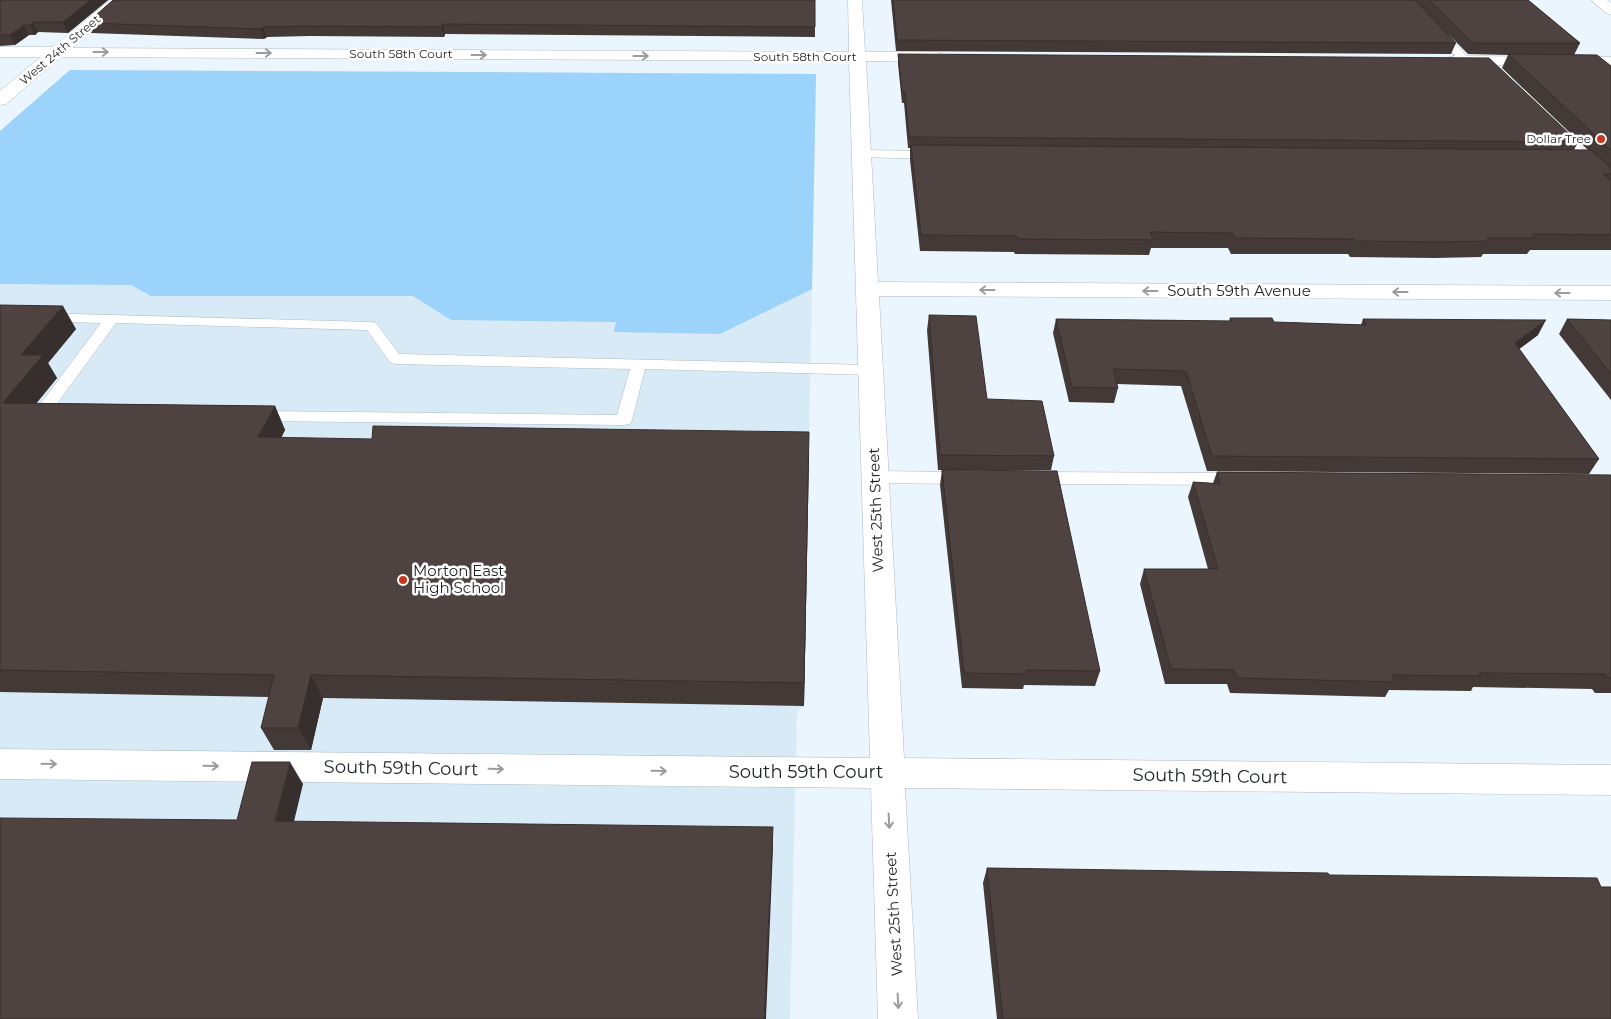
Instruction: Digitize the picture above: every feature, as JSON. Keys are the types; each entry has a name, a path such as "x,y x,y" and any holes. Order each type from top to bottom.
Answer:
{"street":[{"name":"West 24th Street","path":"0,100 120,0"},
{"name":"West 25th Street","path":"855,0 898,1019"},
{"path":"1598,0 1611,10"},
{"name":"South 58th Court","path":"0,52 952,58"},
{"path":"1436,60 1611,62"},
{"name":"South 59th Avenue","path":"867,289 1611,294"},
{"name":"South 59th Court","path":"0,764 1611,780"}],"lane":[{"path":"1407,0 1466,61"},
{"path":"1486,61 1498,72"},
{"path":"1553,126 1611,182"},
{"path":"862,154 941,155"},
{"path":"1568,159 1588,159"},
{"path":"0,316 371,326 395,359 870,370"},
{"path":"71,414 41,414 112,319"},
{"path":"239,416 624,420 639,364"},
{"path":"875,477 982,478"},
{"path":"1022,478 1251,480"}],"shaded area":[{"name":"Morton East High School","path":"70,70 816,74 804,706 797,711 790,1019 0,1019 0,131"},
{"path":"70,70 816,74 812,289 720,334 614,332 616,322 451,320 413,296 151,296 131,285 0,284 0,131"}],"building":[{"path":"0,0 91,0 63,22 33,22 30,25 24,25 10,35 0,35"},
{"path":"113,0 815,0 815,27 443,24 441,27 307,26 263,27 261,29 87,23"},
{"path":"893,0 1415,0 1456,43 897,40"},
{"path":"1429,0 1528,0 1580,43 1473,43"},
{"path":"898,54 1489,58 1578,142 909,137 905,92 902,92"},
{"path":"1508,54 1597,55 1611,66 1611,150"},
{"path":"911,145 1591,150 1611,168 1611,174 1603,174 1611,181 1611,235 1532,234 1536,238 1487,238 1489,241 1441,242 1236,238 1233,233 1150,232 1153,240 1017,239 1017,236 921,235"},
{"path":"0,305 63,306 21,355 43,355 3,403 275,406 258,437 372,439 373,426 809,432 804,683 311,675 298,728 261,728 274,675 0,670"},
{"path":"929,315 976,316 987,399 1042,401 1054,456 940,455"},
{"path":"1230,318 1272,318 1274,322 1366,325 1363,319 1546,320 1515,343 1599,459 1212,456 1186,371 1113,369 1118,388 1072,387 1056,319 1231,321"},
{"path":"1567,319 1611,320 1611,374"},
{"path":"942,470 1057,471 1100,671 1026,670 1026,674 964,673"},
{"path":"1217,472 1611,475 1611,678 1607,678 1605,674 1479,673 1481,676 1392,675 1395,682 1237,678 1234,670 1171,669 1144,569 1218,569 1193,482 1220,484"},
{"path":"252,762 290,762 275,821 773,827 764,1019 0,1019 0,818 237,820"},
{"path":"987,868 1597,878 1601,887 1611,887 1611,1019 1003,1019"}],"place":[{"name":"Dollar Tree","path":"1601,139"},
{"name":"Morton East High School","path":"403,580"}]}
